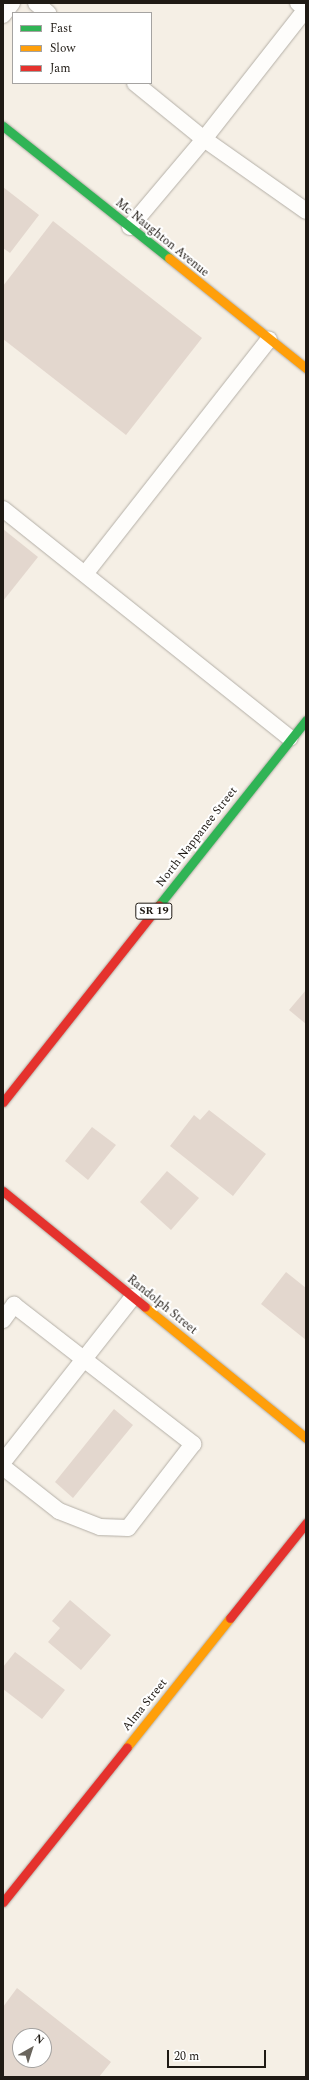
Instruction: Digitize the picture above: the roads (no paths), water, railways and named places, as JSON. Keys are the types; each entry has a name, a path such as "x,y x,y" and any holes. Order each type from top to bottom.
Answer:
{"street":[{"name":"Mc Naughton Avenue","path":"3,126 306,368"},
{"name":"North Nappanee Street","path":"3,1102 301,729"},
{"name":"Randolph Street","path":"3,1191 306,1438"},
{"name":"Alma Street","path":"3,1902 306,1523"}],"lane":[{"path":"3,15 12,3"},
{"path":"36,3 47,12"},
{"path":"130,227 204,139 306,9 298,3"},
{"path":"136,84 204,139 306,211"},
{"path":"85,574 269,339"},
{"path":"3,509 85,574 301,729"},
{"path":"3,1462 132,1297"},
{"path":"3,1320 14,1305 193,1444 128,1528 100,1527 58,1510 3,1467"}]}
